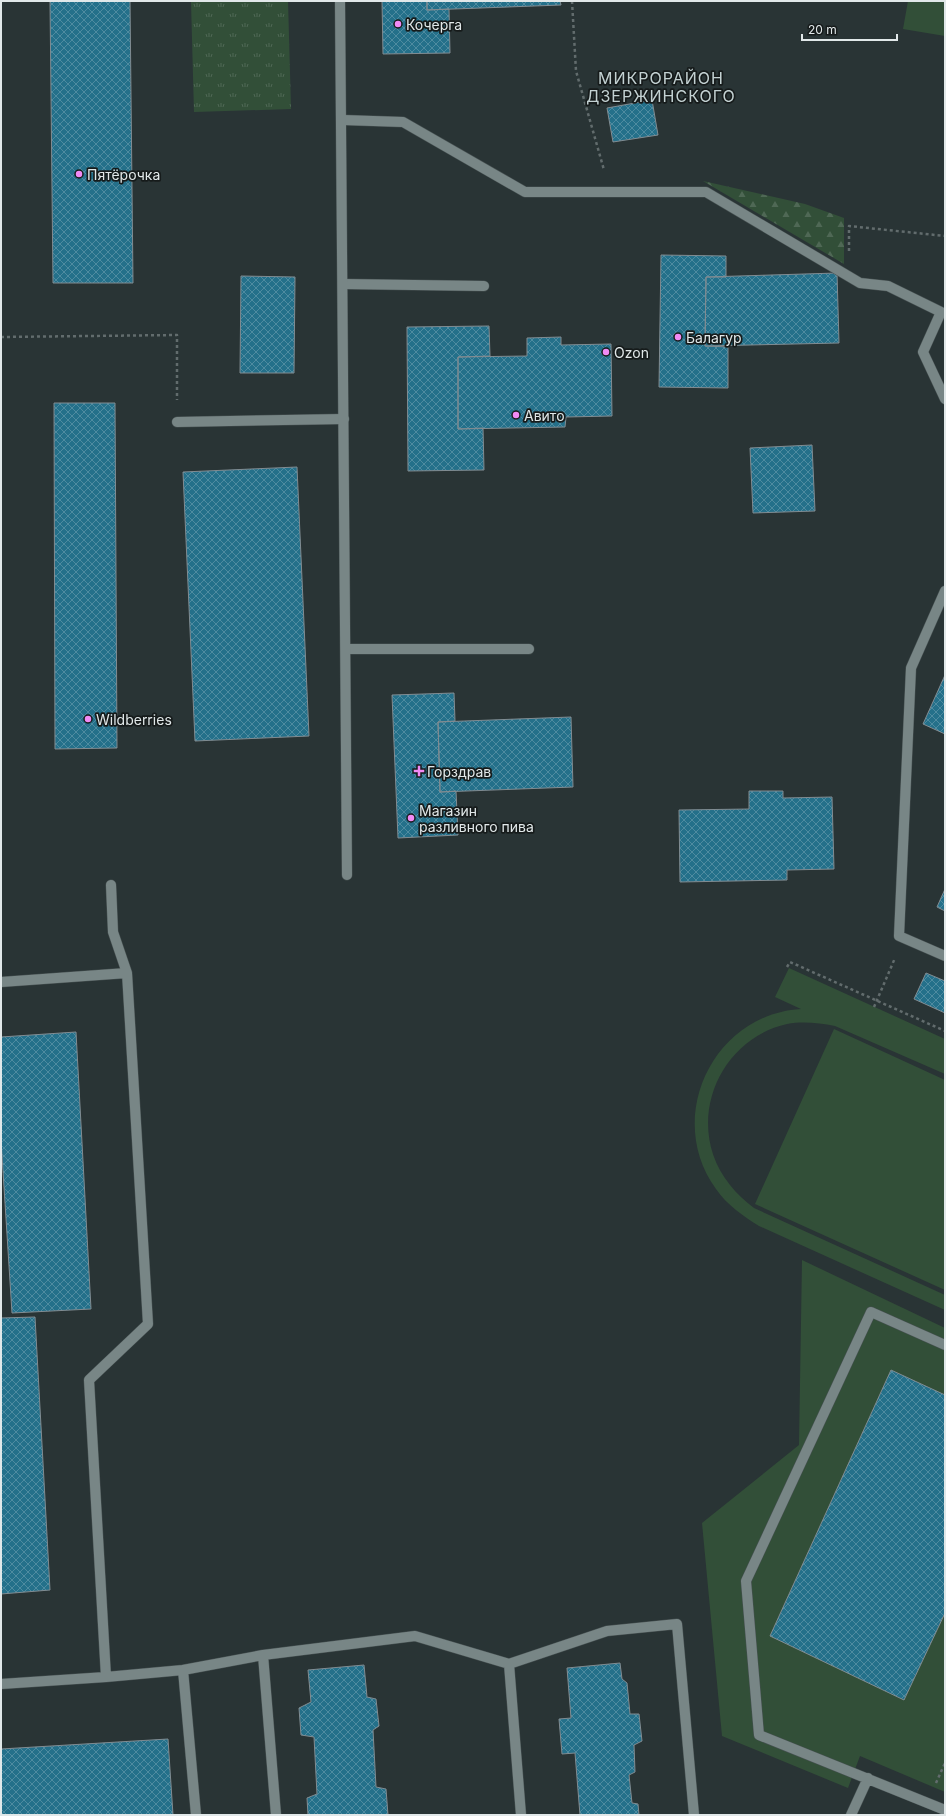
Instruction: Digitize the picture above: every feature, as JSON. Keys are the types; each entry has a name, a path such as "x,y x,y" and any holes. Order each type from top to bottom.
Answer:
{"street":[{"path":"340,1 343,120 347,875"},
{"path":"343,120 403,122 525,192 706,192 860,283 888,286 941,312 923,352 945,399"},
{"path":"343,284 484,286"},
{"path":"177,422 344,419"},
{"path":"945,592 911,668 898,936 945,956"},
{"path":"346,649 529,648"},
{"path":"106,1677 89,1380 148,1324 127,973 113,932 111,885"},
{"path":"1,982 127,973"},
{"path":"945,1345 871,1312 746,1581 759,1735 945,1810"},
{"path":"1,1684 183,1670 263,1654 415,1636 509,1664 607,1631 677,1624 694,1815"},
{"path":"263,1654 276,1815"},
{"path":"509,1664 521,1815"},
{"path":"183,1670 196,1815"},
{"path":"851,1815 868,1778"}],"path":[{"path":"572,1 576,71 610,192"},
{"path":"848,276 849,226 945,236"},
{"path":"1,337 177,335 177,422"},
{"path":"874,1007 904,938"},
{"path":"787,967 790,962 945,1030"},
{"path":"934,1788 945,1763"}],"green space":[{"path":"191,1 288,1 291,109 194,112"},
{"path":"908,1 945,1 945,36 903,29"},
{"path":"703,181 805,204 844,218 844,264"},
{"path":"789,968 945,1039 945,1074 835,1026 811,1023 793,1023 762,1033 742,1048 725,1067 714,1089 709,1113 709,1138 716,1162 730,1185 754,1208 945,1295 945,1310 759,1226 741,1214 725,1200 716,1189 701,1161 695,1132 697,1102 706,1074 722,1049 743,1029 770,1015 801,1009 775,997"},
{"path":"834,1029 945,1080 945,1290 755,1204"},
{"path":"802,1260 945,1328 945,1792 860,1756 848,1788 722,1736 702,1523 799,1445"}],"building":[{"path":"50,1 130,1 133,283 53,283"},
{"path":"382,1 427,1 427,10 449,9 450,53 383,54"},
{"path":"427,1 560,1 561,5 427,10"},
{"path":"652,100 658,135 613,142 607,108"},
{"path":"661,255 726,256 726,277 706,277 705,346 728,347 728,388 659,387"},
{"path":"837,273 839,343 705,346 706,277"},
{"path":"241,276 295,277 294,373 240,373"},
{"path":"489,326 490,356 458,357 458,429 483,428 484,470 408,471 407,327"},
{"path":"561,337 561,345 611,344 612,416 566,417 565,427 458,429 458,357 527,356 527,338"},
{"path":"54,403 115,403 117,748 55,749"},
{"path":"812,445 815,511 753,513 750,448"},
{"path":"297,467 309,736 195,741 183,472"},
{"path":"945,675 945,734 923,724"},
{"path":"454,693 455,721 438,722 440,792 456,791 458,835 398,838 392,695"},
{"path":"571,717 573,787 440,792 438,722"},
{"path":"749,791 783,791 783,798 832,797 834,869 787,870 787,880 680,882 679,810 749,809"},
{"path":"945,889 945,911 937,907"},
{"path":"926,973 945,981 945,1013 914,999"},
{"path":"76,1032 91,1309 12,1313 1,1140 1,1037"},
{"path":"35,1317 50,1590 1,1594 1,1318"},
{"path":"891,1370 945,1395 945,1613 904,1700 770,1636"},
{"path":"620,1663 622,1679 627,1683 630,1714 639,1714 642,1741 634,1745 635,1772 629,1775 632,1803 638,1804 639,1815 580,1815 575,1753 562,1754 559,1719 571,1718 567,1668"},
{"path":"364,1665 367,1697 376,1699 379,1726 373,1730 376,1787 386,1789 388,1815 308,1815 307,1798 317,1794 314,1737 301,1735 299,1708 311,1702 308,1670"},
{"path":"168,1739 173,1815 1,1815 1,1749"}],"place":[{"name":"Кочерга","path":"398,24"},
{"name":"Пятёрочка","path":"79,174"},
{"name":"Балагур","path":"678,337"},
{"name":"Ozon","path":"606,352"},
{"name":"Авито","path":"516,415"},
{"name":"Wildberries","path":"88,719"},
{"name":"Горздрав","path":"419,771"},
{"name":"Магазин разливного пива","path":"411,818"}],"district":[{"name":"МИКРОРАЙОН ДЗЕРЖИНСКОГО","path":"661,87"}]}
